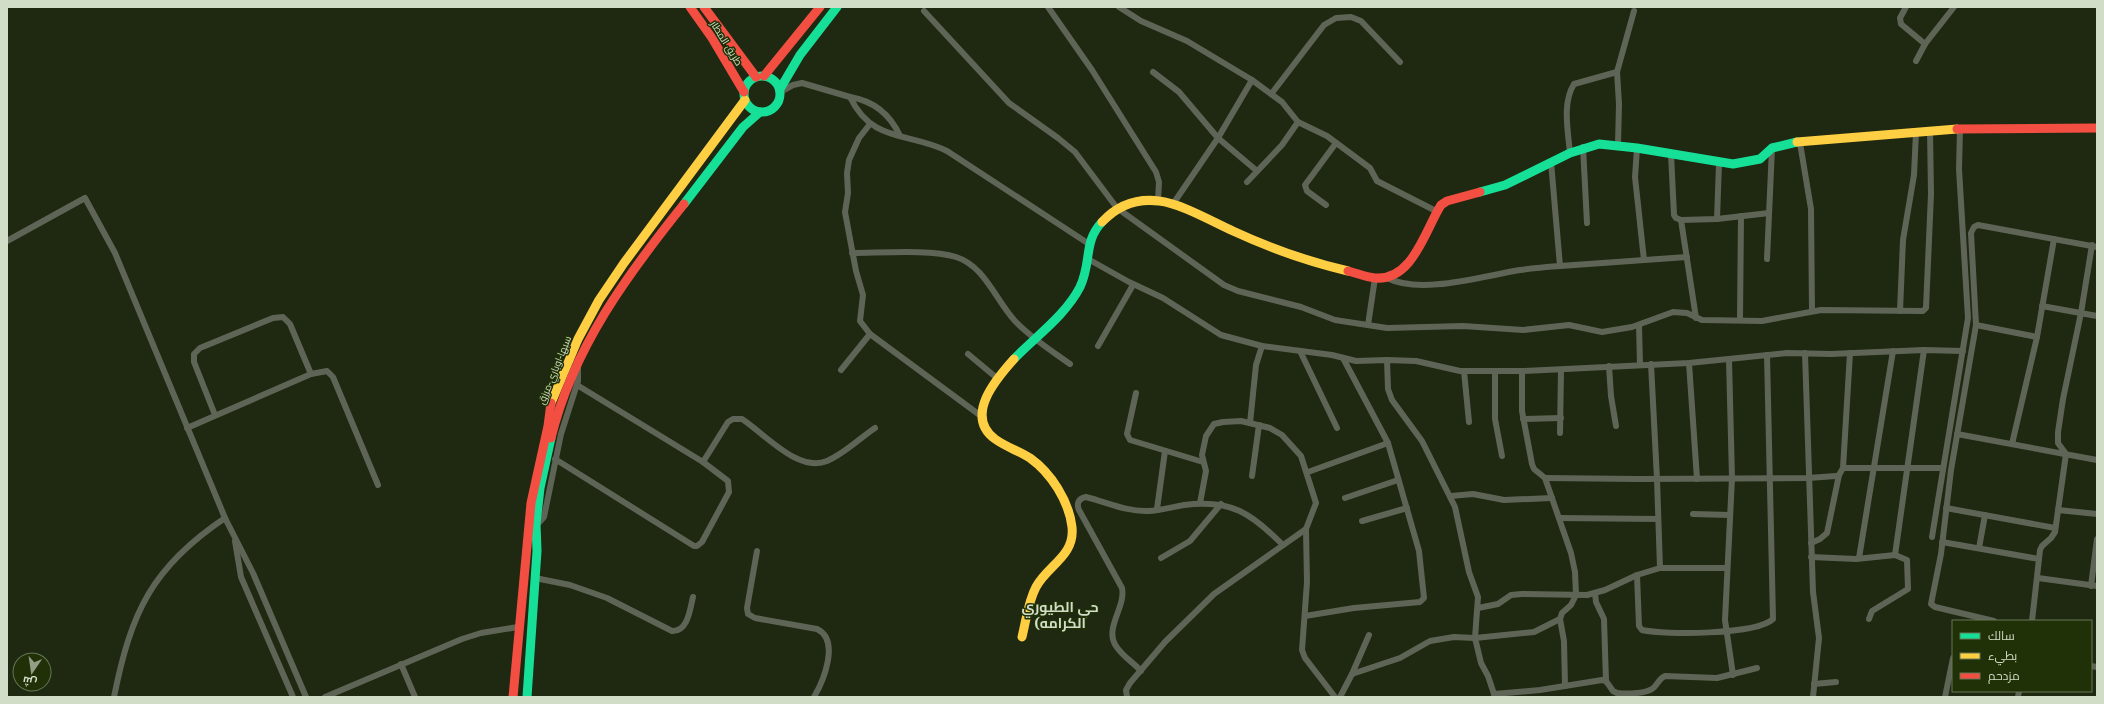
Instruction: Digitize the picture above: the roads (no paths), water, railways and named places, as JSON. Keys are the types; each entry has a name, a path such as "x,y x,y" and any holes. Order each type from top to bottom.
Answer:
{"main road":[{"name":"طريق المطار","path":"690,7 712,38 745,96"},
{"name":"طريق المطار","path":"704,7 734,49 760,76"},
{"path":"820,7 760,76 748,83 745,96 751,108 760,112 769,111 776,105 780,90 800,55 837,7"},
{"path":"760,76 772,79 780,90"},
{"name":"سبها-اوباري-مرزق","path":"513,697 518,627 533,485 548,426 550,408 567,364 588,319 611,282 745,96"},
{"name":"سبها-اوباري-مرزق","path":"527,697 537,552 536,526 542,484 563,398 578,364 605,312 634,269 743,127 760,112"},
{"path":"1022,637 1036,587 1045,574 1064,558 1071,540 1072,528 1062,498 1051,479 1028,457 994,438 986,428 982,416 987,397 998,379 1016,357 1036,338 1075,295 1085,274 1089,244 1097,228 1117,208 1141,200 1158,200 1173,204 1282,253 1375,278 1387,278 1409,264 1436,211 1447,201 1505,185 1583,147 1599,144 1618,145 1719,163 1744,163 1760,159 1772,148 1800,143 1930,130 2097,128"}],"street":[{"path":"1048,7 1092,70 1156,172 1159,182 1158,200"},
{"path":"1119,7 1140,21 1187,41 1252,80 1272,93 1298,122 1336,143 1370,168 1377,181 1436,211"},
{"path":"1906,7 1900,18 1901,24 1925,44"},
{"path":"1916,61 1925,44 1954,7"},
{"path":"924,11 1009,104 1058,138 1075,152 1117,208 1224,285 1238,291 1301,306 1335,320 1368,326 1387,328 1463,326 1523,330 1569,326 1602,332 1623,330 1672,312 1687,313 1696,318 1711,320 1767,320 1812,311 1923,311 1926,308 1927,302 1931,194 1930,130"},
{"path":"1618,145 1619,104 1617,72 1634,11"},
{"path":"1272,93 1324,26 1336,18 1351,17 1361,21 1400,62"},
{"path":"1153,72 1178,92 1218,138 1257,171"},
{"path":"1570,153 1567,102 1569,92 1574,84 1617,72"},
{"path":"1173,204 1218,138 1252,80"},
{"path":"780,90 797,84 807,84 864,100 877,106 891,120 900,136"},
{"path":"850,97 858,112 870,124 885,132 922,140 947,151 1089,244"},
{"path":"1247,182 1282,145 1298,122"},
{"path":"870,124 856,143 847,168 848,193 845,212 852,253 863,295 860,322 870,334 982,416"},
{"path":"1932,537 1942,468 1963,351 1968,308 1959,169 1960,129"},
{"path":"1900,311 1903,240 1914,175 1916,132"},
{"path":"1326,205 1307,191 1305,185 1336,143"},
{"path":"1800,143 1811,209 1812,311"},
{"path":"1583,147 1587,224"},
{"path":"1637,148 1635,177 1644,260"},
{"path":"1767,260 1772,148"},
{"path":"1671,154 1674,215 1676,218 1681,220 1716,219 1769,213"},
{"path":"1551,162 1560,266"},
{"path":"1716,219 1719,163"},
{"path":"7,241 85,198 115,253 225,518 248,563 306,697"},
{"path":"1740,319 1741,216"},
{"path":"1681,220 1696,318"},
{"path":"1990,620 1931,605 1942,542 1957,434 1976,325 1971,235 1974,227 1978,225 2094,246 2058,432 2058,442 2066,454 2058,510 2055,528 2051,538 2041,548 2032,620"},
{"path":"2012,444 2037,337 2054,239"},
{"path":"852,253 938,254 957,257 971,266 985,279 1010,316 1070,364"},
{"path":"1387,278 1394,282 1422,285 1477,278 1522,269 1687,257"},
{"path":"1088,259 1133,284 1163,298 1213,331 1230,338 1262,346 1356,361 1416,361 1464,371 1522,371 1689,363 1767,355 1805,353 1924,350 1963,351"},
{"path":"1368,326 1375,278"},
{"path":"1098,346 1133,284"},
{"path":"2042,306 2097,316"},
{"path":"215,415 194,362 194,354 200,348 273,318 283,318 290,324 311,374"},
{"path":"1639,325 1640,365"},
{"path":"1976,325 2037,337"},
{"path":"841,370 870,334"},
{"path":"1250,423 1256,365 1262,346"},
{"path":"1895,555 1924,350"},
{"path":"1300,351 1337,428"},
{"path":"1859,558 1893,351"},
{"path":"1805,353 1811,557 1813,592 1819,638 1813,697"},
{"path":"1811,543 1820,540 1827,533 1839,475 1843,468 1850,353"},
{"path":"968,354 998,379"},
{"path":"1637,575 1639,626 1642,630 1699,633 1725,631 1756,626 1772,619 1767,355"},
{"path":"1305,616 1340,609 1420,602 1423,600 1424,590 1419,551 1388,443 1342,358"},
{"path":"1387,360 1388,389 1392,400 1422,441 1451,496 1469,572 1478,597 1478,608 1474,627 1475,638 1481,663 1495,696 1606,681"},
{"path":"1729,360 1732,478 1725,631 1733,675"},
{"path":"1689,363 1697,479"},
{"path":"536,526 542,522 544,517 555,460 579,376 578,364"},
{"path":"1651,364 1658,479 1660,568"},
{"path":"1609,366 1611,396 1616,426"},
{"path":"1560,433 1561,370"},
{"path":"187,428 311,374 323,371 333,377 378,485"},
{"path":"1464,371 1469,422"},
{"path":"1495,371 1495,419 1502,456"},
{"path":"1522,371 1523,419 1534,469 1545,478 1571,553 1575,572 1576,595 1572,605 1562,613 1560,619 1564,641 1565,686"},
{"path":"555,460 691,544 697,546 702,542 730,489 726,479 703,462 577,385"},
{"path":"1136,393 1127,434 1133,443 1203,462"},
{"path":"703,462 728,422 733,418 742,419 794,457 810,464 828,461 874,428"},
{"path":"1523,419 1561,418"},
{"path":"1200,503 1206,471 1202,455 1206,436 1214,424 1230,421 1250,423 1270,428 1291,444 1301,456 1308,472 1316,503 1306,529 1305,616 1302,642 1305,658 1335,697"},
{"path":"1252,476 1260,425"},
{"path":"1957,434 2097,460"},
{"path":"1308,472 1388,443"},
{"path":"1158,509 1165,452"},
{"path":"1843,468 1942,468"},
{"path":"1545,478 1808,478 1839,475"},
{"path":"1345,498 1398,480"},
{"path":"1451,496 1473,494 1504,500 1552,498"},
{"path":"1141,671 1120,651 1113,640 1114,627 1123,600 1122,588 1079,510 1078,503 1080,500 1086,497 1134,510 1150,512 1158,509 1200,503 1221,504 1238,509 1253,518 1283,545"},
{"path":"1161,558 1190,541 1221,504"},
{"path":"1362,521 1407,508"},
{"path":"1946,508 2055,528"},
{"path":"2058,510 2097,514"},
{"path":"1693,514 1730,515"},
{"path":"1979,548 1985,515"},
{"path":"114,697 130,634 150,590 162,572 184,548 225,518"},
{"path":"1559,518 1658,519"},
{"path":"1127,697 1128,687 1165,642 1214,594 1306,529"},
{"path":"2038,578 2094,586 2097,539"},
{"path":"235,540 238,568 293,697"},
{"path":"1942,542 2039,559"},
{"path":"757,552 747,608 748,614 755,618 817,629 824,634 829,641 829,654 814,697"},
{"path":"1811,557 1859,558 1895,555 1907,560 1908,589 1872,611 1869,619"},
{"path":"1478,608 1498,604 1508,597 1517,594 1538,593 1576,595 1595,593 1637,575 1660,568 1727,568"},
{"path":"535,578 570,585 607,598 672,631 679,631 684,627 693,597"},
{"path":"1595,593 1596,602 1604,619 1606,681 1613,691 1625,695 1651,690 1659,679 1665,676 1717,678 1757,668"},
{"path":"254,607 265,602"},
{"path":"1961,620 1963,614"},
{"path":"1352,674 1400,658 1430,641 1454,637 1475,638 1534,632 1560,619"},
{"path":"325,697 469,637 518,627"},
{"path":"1340,697 1369,635"},
{"path":"280,667 291,663"},
{"path":"402,664 415,697"},
{"path":"1945,697 1951,673"},
{"path":"1814,684 1836,682"}],"district":[{"name":"حي الطيوري (الكرامه","path":"1060,614"}]}
